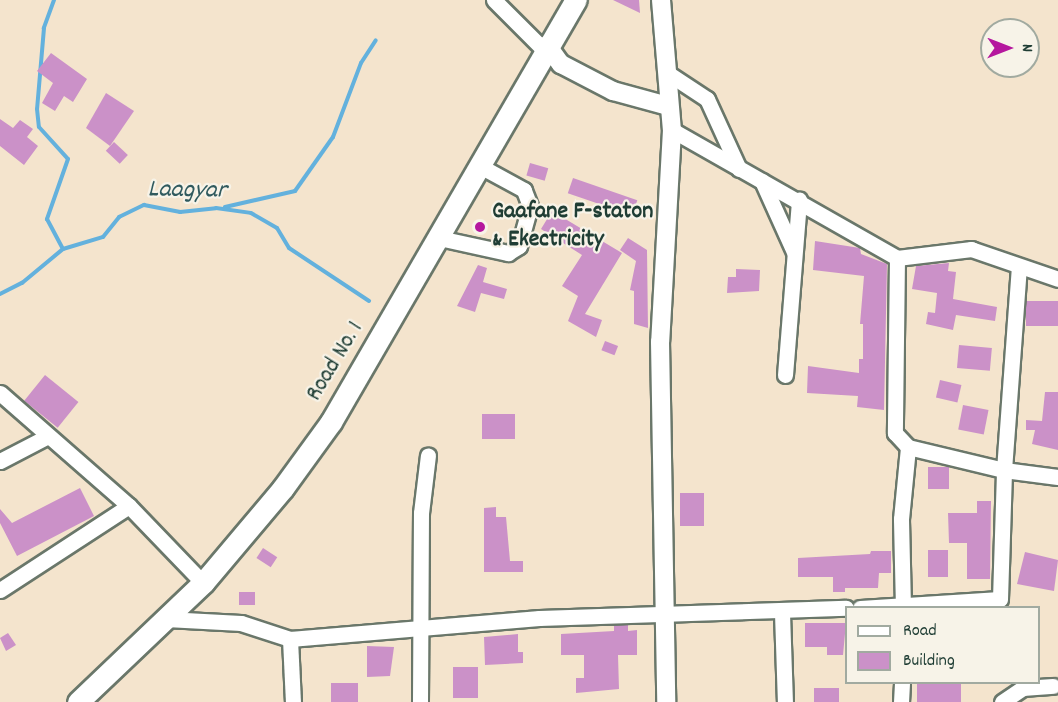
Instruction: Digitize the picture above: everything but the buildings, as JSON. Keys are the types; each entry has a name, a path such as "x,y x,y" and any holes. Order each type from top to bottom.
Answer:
{"highway":[{"name":"Road No. 1","path":"78,702 203,583 283,488 331,422 439,238 546,48 576,0"}],"main road":[{"path":"661,0 668,106 672,130 660,342 666,702"},
{"path":"546,48 561,64 602,85 668,106"}],"street":[{"path":"494,0 546,48"},
{"path":"666,72 707,99 739,169"},
{"path":"672,130 739,169 799,200 897,258 970,249 1058,279"},
{"path":"439,238 508,253 519,246 530,206 524,190 480,166"},
{"path":"762,181 795,253"},
{"path":"784,375 799,200"},
{"path":"897,258 895,433 908,447 1004,470 1058,477"},
{"path":"915,606 1000,599 1004,470 1019,267"},
{"path":"0,393 129,506 203,583"},
{"path":"0,461 48,436"},
{"path":"903,606 901,519 908,447"},
{"path":"420,702 418,630 422,513 428,455"},
{"path":"0,590 129,506"},
{"path":"166,619 241,623 290,639 539,618 665,613 782,613 845,608"},
{"path":"782,613 785,702"},
{"path":"290,639 292,702"},
{"path":"901,702 902,684"},
{"path":"1002,702 1023,688 1053,686"}],"waterway":[{"path":"54,0 44,28 37,109 39,127 68,159 47,219 63,249"},
{"path":"225,207 295,191 333,137 361,63 376,40"},
{"name":"Laagyar","path":"0,294 22,283 63,249 103,237 119,217 144,205 180,212 216,208 251,213 277,228 289,248 369,301"}],"place":[{"name":"Gaafane F-staton & Ekectricity","path":"480,227"}]}
